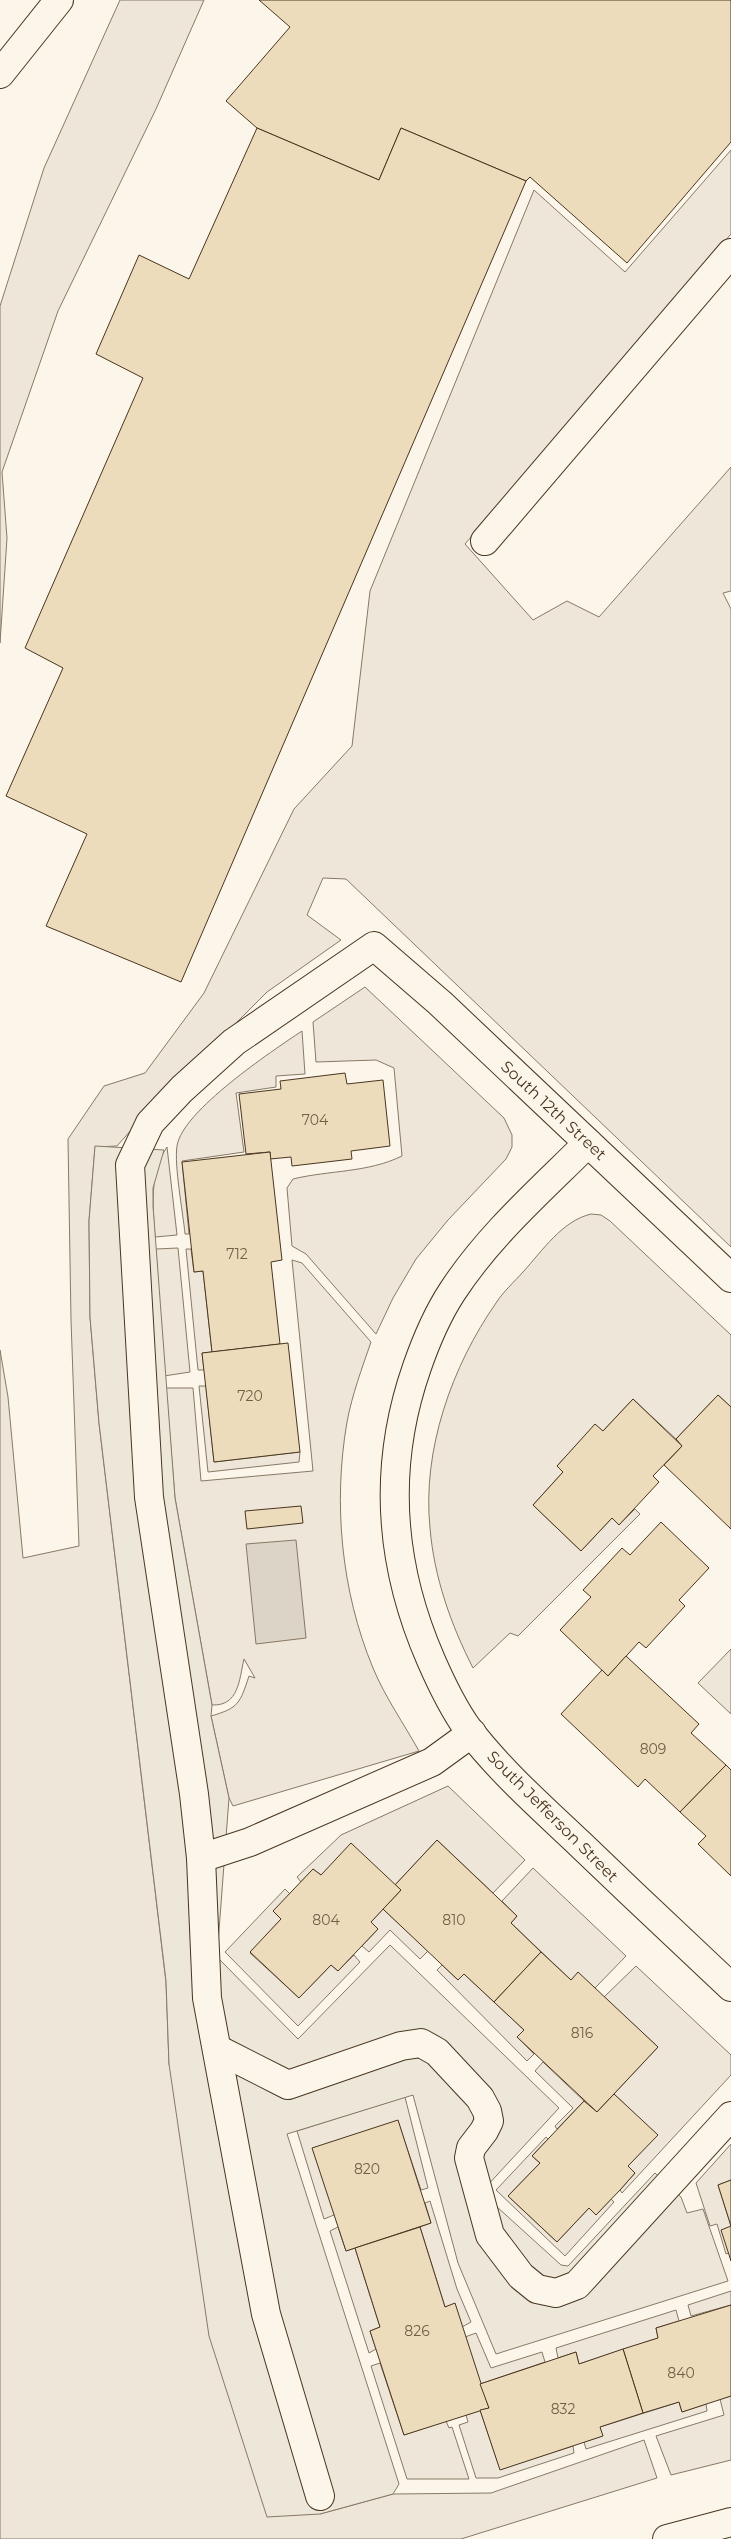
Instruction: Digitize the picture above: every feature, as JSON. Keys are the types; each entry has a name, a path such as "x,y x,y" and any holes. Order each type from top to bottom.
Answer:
{"street":[{"path":"0,74 60,0"},
{"path":"484,541 731,253"},
{"name":"South 12th Street","path":"200,1858 194,1794 149,1497 130,1165 150,1123 182,1089 234,1042 362,952 374,946 440,1003 731,1278"},
{"name":"South Jefferson Street","path":"588,1143 490,1240 451,1293 426,1340 405,1402 395,1454 394,1520 401,1572 416,1626 438,1678 472,1733 503,1772 731,1988"},
{"path":"320,2496 266,2314 207,1998 200,1858 250,1842 432,1762 472,1733"},
{"path":"217,2049 288,2085 401,2046 421,2043 437,2052 480,2098 487,2111 489,2121 484,2131 470,2148 469,2158 490,2235 521,2276 537,2288 556,2293 577,2285 731,2116"},
{"path":"667,2539 731,2522"}],"shaded area":[{"path":"120,0 204,0 156,109 58,311 2,472 7,538 0,643 0,306 44,168"},
{"path":"731,150 731,234 465,544 533,620 567,601 599,617 731,467 731,591 723,593 731,609 731,1247 346,879 323,878 307,915 341,940 267,992 148,1111 117,1146 95,1147 89,1221 90,1317 99,1423 166,1982 169,2064 320,2514 393,2494 491,2493 644,2440 657,2478 461,2539 0,2539 0,1350 8,1397 23,1558 79,1546 71,1320 68,1139 104,1086 145,1073 204,993 294,809 352,746 370,591 534,190 625,272"},
{"path":"365,987 504,1118 512,1135 512,1147 506,1159 448,1220 416,1259 393,1298 376,1334 306,1254 292,1246 287,1188 293,1179 375,1166 402,1156 394,1068 376,1060 316,1062 313,1022"},
{"path":"302,1031 305,1074 276,1076 276,1087 236,1093 244,1152 182,1161 189,1234 185,1234 176,1155 177,1146 183,1132 194,1116 230,1083"},
{"path":"95,1146 164,1150 153,1188 153,1206 175,1498 212,1705 211,1716 229,1798 217,1957 298,2039 390,1945 559,2108 485,2188 485,2196 561,2265 568,2266 655,2173 681,2197 687,2213 703,2209 728,2281 496,2354 458,2263 413,2095 287,2134 399,2484 393,2494 320,2514 267,2517 209,2336 169,2064 166,1981 99,1423 90,1317 89,1221"},
{"path":"167,1147 177,1235 155,1237 153,1202 155,1179 161,1157"},
{"path":"591,1214 601,1215 610,1221 731,1335 731,1407 718,1395 676,1439 633,1399 603,1431 595,1425 557,1466 563,1472 533,1505 581,1551 612,1518 619,1525 635,1509 640,1514 518,1636 510,1633 473,1668 451,1618 435,1564 432,1546 429,1499 436,1439 454,1381 466,1354 499,1299 554,1237 571,1223"},
{"path":"178,1248 190,1372 164,1376 156,1249"},
{"path":"186,1249 191,1249 194,1272 203,1271 212,1352 202,1353 204,1370 198,1370"},
{"path":"292,1260 302,1263 371,1342 354,1392 347,1422 341,1484 343,1546 353,1608 362,1639 378,1679 419,1751 233,1806 229,1798 211,1716 233,1707 243,1693 249,1676 255,1678 244,1659 239,1683 233,1696 221,1704 212,1705 175,1498 166,1388 193,1388 201,1481 313,1471"},
{"path":"199,1386 206,1386 214,1462 300,1452 299,1462 208,1472"},
{"path":"296,1540 306,1638 256,1644 246,1544"},
{"path":"731,1649 731,1714 698,1683"},
{"path":"448,1786 525,1860 493,1893 437,1840 395,1885 321,1875 313,1869 301,1882 297,1877 341,1835"},
{"path":"533,1868 626,1956 595,1988 578,1973 571,1980 511,1923 517,1916 502,1901"},
{"path":"285,1889 290,1894 281,1919 250,1953 299,1998 331,1965 338,1971 354,1955 360,1962 298,2026 225,1952"},
{"path":"383,1909 428,1951 420,1959 390,1930 369,1952 362,1946 378,1929 371,1922"},
{"path":"442,1965 458,1980 464,1974 524,2030 517,2037 534,2054 527,2061 437,1970"},
{"path":"636,1966 731,2055 731,2075 622,2193 620,2190 635,2173 628,2166 657,2135 614,2094 658,2047 604,1997"},
{"path":"543,2062 584,2101 557,2129 555,2126 573,2108 535,2071"},
{"path":"405,2097 428,2188 421,2190 398,2121 334,2215 324,2219 297,2131"},
{"path":"546,2137 548,2139 532,2156 540,2163 508,2196 557,2242 589,2208 596,2215 611,2199 614,2202 565,2256 496,2190"},
{"path":"731,2144 731,2180 718,2185 731,2226 729,2253 726,2254 717,2224 710,2226 696,2183"},
{"path":"430,2201 457,2289 471,2322 462,2327 455,2304 445,2307 420,2227 431,2223 425,2203"},
{"path":"338,2227 346,2251 355,2248 380,2327 370,2331 376,2349 369,2353 330,2231"},
{"path":"731,2291 731,2305 691,2316 688,2305"},
{"path":"676,2310 679,2321 656,2328 658,2338 579,2364 576,2352 558,2358 556,2348"},
{"path":"476,2333 491,2368 542,2352 545,2362 480,2384 465,2337"},
{"path":"380,2363 404,2435 446,2421 449,2428 452,2427 469,2479 407,2479 371,2366"},
{"path":"731,2396 731,2460 671,2475 656,2436 724,2415 720,2399"},
{"path":"679,2402 682,2412 706,2404 707,2411 586,2449 584,2442 602,2436 600,2427"},
{"path":"480,2410 500,2469 573,2446 574,2453 498,2478 476,2478 459,2425 468,2422 466,2415"}],"building":[{"path":"259,0 731,0 731,142 627,263 530,177 526,181 401,128 379,180 257,128 226,101 290,27"},
{"path":"257,128 379,180 401,128 526,181 181,982 46,926 87,834 6,796 63,668 25,648 143,378 96,354 139,255 189,279"},
{"path":"345,1073 347,1084 383,1080 390,1146 351,1151 352,1159 292,1166 291,1157 270,1159 270,1152 246,1154 239,1094 281,1089 280,1081"},
{"path":"270,1152 282,1260 271,1262 280,1344 212,1352 203,1271 194,1272 182,1162"},
{"path":"288,1343 300,1452 214,1462 202,1353"},
{"path":"718,1395 731,1407 731,1529 664,1465 682,1446 676,1439"},
{"path":"633,1399 682,1446 653,1476 659,1482 619,1525 612,1518 581,1551 533,1505 563,1472 557,1466 595,1424 603,1431"},
{"path":"301,1506 303,1523 247,1529 245,1511"},
{"path":"661,1522 709,1568 679,1600 685,1606 646,1648 639,1642 608,1676 560,1630 591,1597 583,1590 622,1548 630,1555"},
{"path":"626,1656 699,1724 691,1733 726,1765 680,1812 645,1779 638,1787 561,1714 602,1670 608,1676"},
{"path":"726,1765 731,1770 731,1876 698,1844 706,1836 680,1812"},
{"path":"437,1840 517,1916 511,1923 541,1952 494,2002 464,1974 458,1980 383,1909 401,1890 395,1885"},
{"path":"351,1843 401,1890 371,1922 378,1929 338,1971 331,1965 299,1998 250,1952 281,1919 273,1911 313,1869 321,1875"},
{"path":"541,1952 571,1980 578,1972 658,2047 597,2112 517,2037 524,2030 494,2002"},
{"path":"614,2094 658,2135 628,2166 635,2173 620,2190 596,2215 589,2208 557,2242 508,2196 540,2163 532,2156 584,2101 597,2112"},
{"path":"398,2120 431,2223 346,2251 312,2148"},
{"path":"731,2180 731,2226 718,2185"},
{"path":"731,2226 731,2261 721,2230"},
{"path":"420,2227 445,2307 455,2303 489,2408 404,2435 370,2331 380,2327 355,2248"},
{"path":"731,2305 731,2396 682,2412 679,2402 643,2413 623,2349 658,2338 656,2328"},
{"path":"623,2349 643,2413 600,2427 603,2436 500,2470 480,2410 489,2408 480,2384 576,2352 579,2364"}]}
